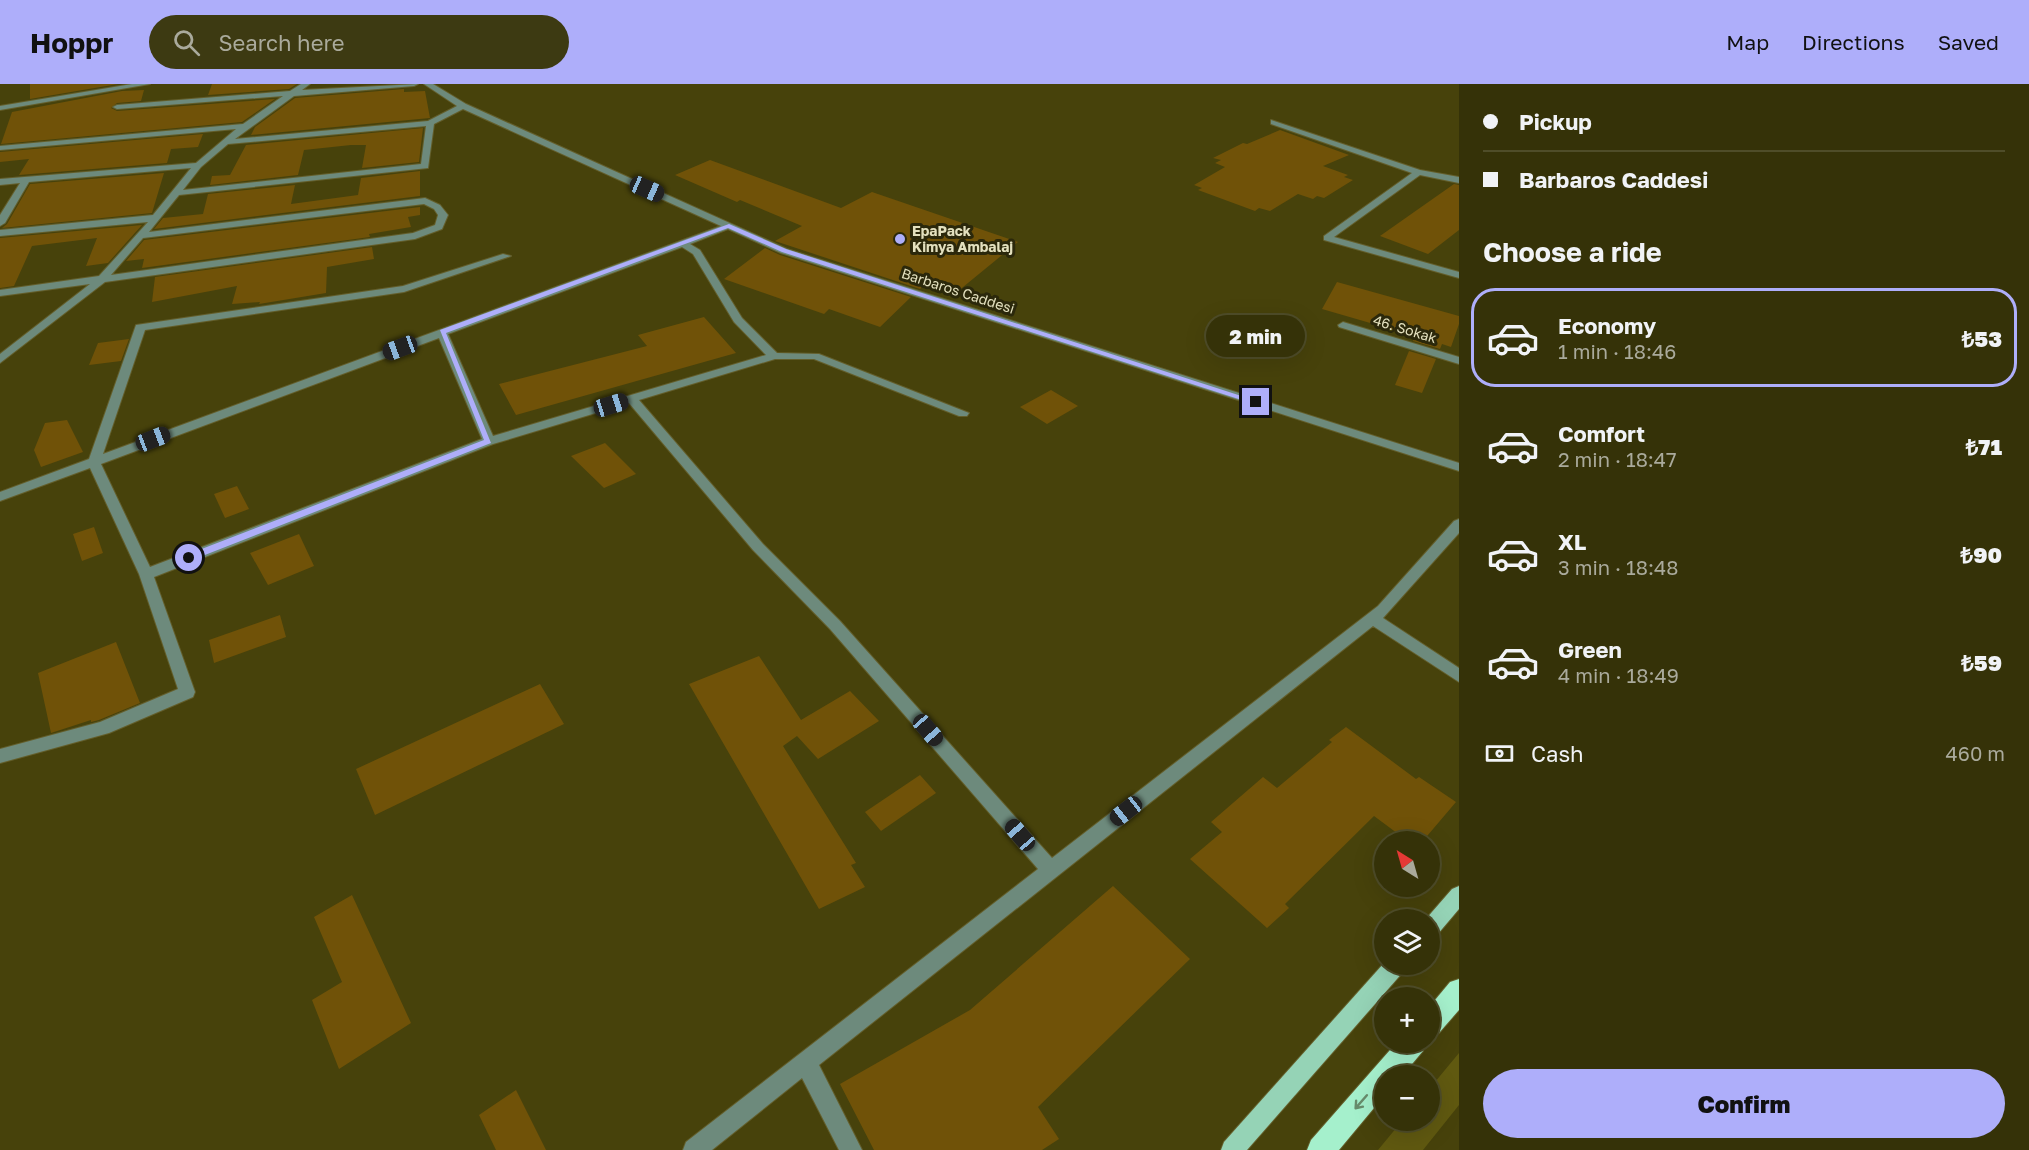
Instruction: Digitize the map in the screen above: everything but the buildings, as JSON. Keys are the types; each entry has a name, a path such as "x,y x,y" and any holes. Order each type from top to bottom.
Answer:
{"highway":[{"path":"1440,1013 1459,991"},
{"path":"1321,1150 1404,1053"}],"main road":[{"path":"1440,917 1459,895"},
{"path":"1233,1150 1386,975"}],"street":[{"path":"0,108 49,96 146,84"},
{"path":"143,105 153,84"},
{"path":"0,360 102,279 156,218 198,165 245,126 306,84"},
{"path":"117,107 414,84"},
{"name":"Barbaros Caddesi","path":"428,84 463,106 784,251 1459,468"},
{"path":"226,142 430,123 463,106"},
{"path":"1274,122 1418,172 1459,180"},
{"path":"176,193 425,166 430,123"},
{"path":"0,148 245,126"},
{"path":"0,182 198,165"},
{"path":"1418,172 1327,238 1459,275"},
{"path":"0,223 26,180"},
{"path":"0,293 416,237 439,227 444,219 441,210 425,201 139,236"},
{"path":"0,233 156,218"},
{"path":"0,497 729,226"},
{"path":"682,243 697,252 738,320 774,356"},
{"path":"0,756 103,728 187,692 146,574 94,462 140,327 404,289 506,256"},
{"name":"46. Sokak","path":"1343,325 1459,361"},
{"path":"442,332 489,441"},
{"path":"146,574 489,441 774,356 815,356 963,412"},
{"path":"631,398 758,547 836,626 1051,870"},
{"path":"694,1150 1383,610 1459,524"},
{"path":"1372,618 1459,676"},
{"path":"806,1062 851,1150"}],"shaded area":[{"path":"1459,1053 1459,1105 1440,1129 1440,1076"},
{"path":"1394,1131 1438,1131 1423,1150 1378,1150"}],"place":[{"name":"EpaPack Kimya Ambalaj","path":"900,239"}],"route":[{"path":"189,558 489,441 442,332 729,226 784,251 1256,402"}]}
